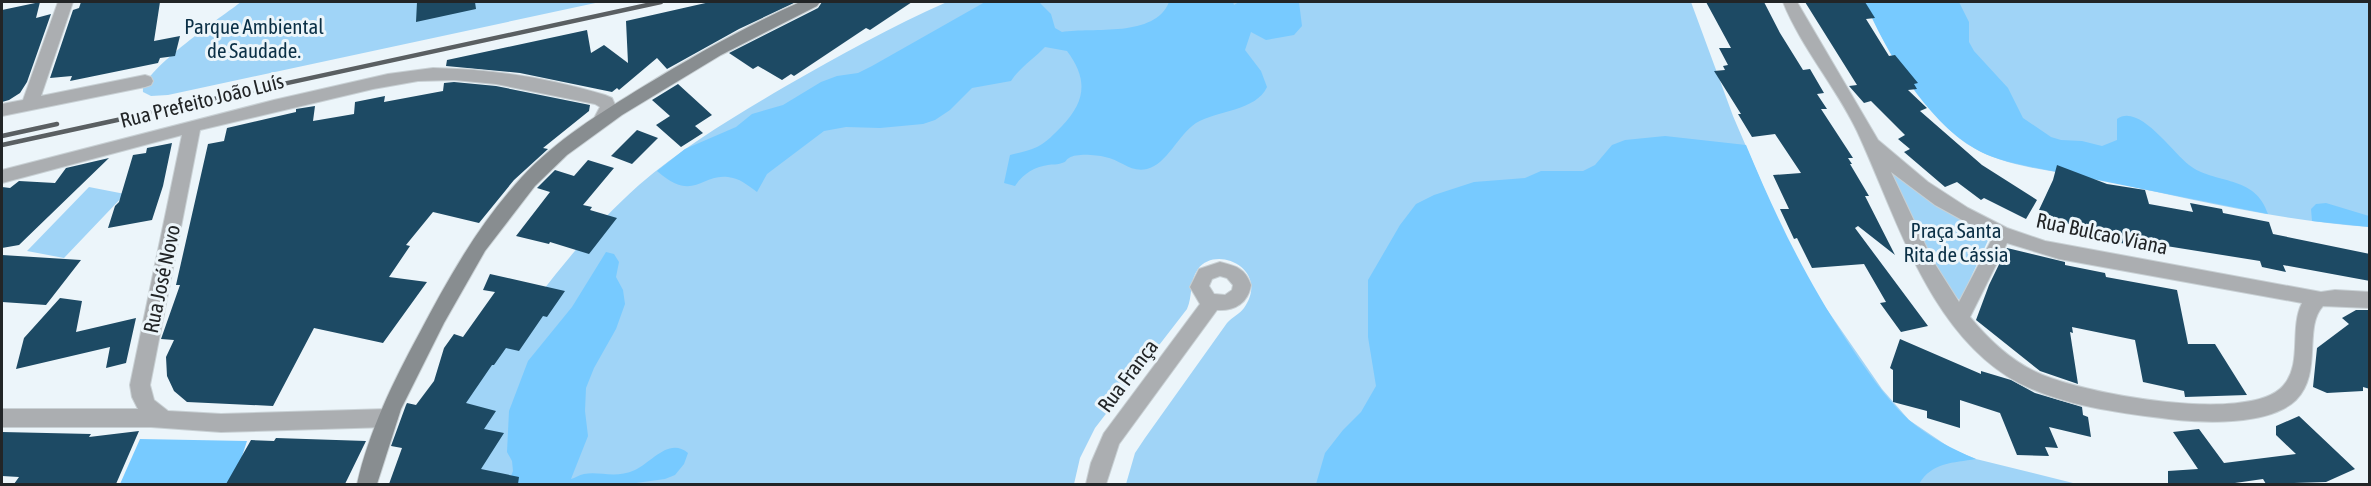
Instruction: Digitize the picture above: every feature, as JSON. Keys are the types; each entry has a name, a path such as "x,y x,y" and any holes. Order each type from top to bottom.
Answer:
{"main road":[{"path":"644,93 771,21 812,2"},
{"path":"367,484 396,398 439,313 479,246 503,212 548,162 600,122 613,105"}],"street":[{"path":"30,104 65,2"},
{"path":"1790,2 1869,137 1920,251 1945,297 1960,318 1988,349 2014,370 2065,391 2155,409 2206,412 2249,411 2280,400 2296,385 2303,363 2307,308 2318,300"},
{"name":"Rua Prefeito João Luís","path":"2,177 192,126 351,88 430,74 488,77 542,85 613,105"},
{"path":"2,110 145,81"},
{"path":"613,105 644,93"},
{"name":"Rua José Novo","path":"159,419 146,406 140,394 140,385 192,126"},
{"name":"Rua Bulcao Viana","path":"1869,137 1886,157 1910,177 1966,214 2003,234 2048,248 2318,300 2370,300"},
{"path":"1960,318 2003,234"},
{"name":"Rua França","path":"1096,484 1101,463 1111,439 1212,303"},
{"path":"2,418 159,419 253,423 388,418"}],"green space":[{"name":"Parque Ambiental de Saudade.","path":"241,2 600,2 168,95 151,96 143,92 146,83 168,58"},
{"path":"947,2 1691,2 1733,116 1779,223 1817,295 1882,389 1909,420 1952,449 1976,459 2077,484 1126,484 1135,453 1227,323 1244,308 1251,294 1251,282 1246,272 1238,264 1217,259 1206,262 1198,269 1193,278 1187,309 1095,428 1080,458 1074,484 421,484 462,407 524,315 578,247 639,185 692,144 767,97 866,42"},
{"path":"1865,2 2369,2 2369,227 2299,219 2230,207 2093,178 2028,167 1981,152 1952,132 1922,99 1883,39"},
{"name":"Praça Santa Rita de Cássia","path":"1884,165 1991,234 1960,301 1919,236"},
{"path":"89,187 125,194 64,258 27,251"}],"shaded area":[{"path":"985,2 1040,3 1051,14 1055,28 1062,32 1137,26 1151,21 1162,13 1169,2 1233,2 1234,5 1239,2 1299,2 1302,26 1294,35 1266,40 1251,32 1245,50 1261,71 1267,87 1262,95 1246,106 1196,123 1161,161 1147,169 1131,168 1105,157 1082,155 1072,156 1060,164 1034,169 1015,186 1004,183 1010,155 1041,145 1070,117 1080,99 1081,80 1074,61 1067,51 1045,47 1011,81 972,88 950,110 935,120 923,124 880,128 846,127 824,131 767,174 757,192 733,178 713,178 690,186 681,185 670,181 657,171 685,149 736,127 752,114 783,105 821,82 837,76 858,73"},
{"path":"1865,2 1959,2 1969,22 1969,42 1974,51 2008,88 2023,118 2051,137 2102,146 2117,140 2117,119 2126,116 2135,118 2155,131 2189,165 2254,192 2262,201 2268,214 2027,166 2000,159 1974,148 1956,136 1940,120 1909,83 1884,42"},
{"path":"1665,136 1746,145 1768,197 1804,269 1832,317 1876,382 1909,420 1941,442 1976,459 1937,467 1930,471 1919,484 1316,484 1325,453 1361,412 1376,386 1368,337 1368,280 1400,225 1416,204 1434,195 1474,182 1525,178 1541,171 1583,171 1595,165 1612,145 1625,140"},
{"path":"2326,203 2369,216 2369,227 2312,221 2311,209 2316,204"},
{"path":"606,252 614,254 619,262 616,277 623,290 625,304 616,329 594,368 586,388 585,411 588,436 571,479 584,474 628,473 661,452 674,448 688,453 684,464 675,475 665,479 629,484 508,484 513,471 512,461 507,452 509,411 528,361 572,307"},
{"path":"140,439 247,441 233,484 120,484"}],"building":[{"path":"40,2 36,18 51,14 27,82 20,93 2,102 2,10"},
{"path":"81,2 160,2 154,41 180,36 175,56 160,58 158,63 70,81 72,76 50,78 73,10 79,8"},
{"path":"417,2 475,2 476,9 416,22"},
{"path":"710,2 796,2 739,29 667,69 657,58 619,90 617,88 612,92 520,73 446,66 447,60 587,30 591,53 604,45 628,63 626,21"},
{"path":"822,2 912,2 870,30 866,28 794,76 791,74 782,80 758,66 753,69 729,53 818,8"},
{"path":"1706,2 1764,2 1803,70 1810,69 1824,93 1817,94 1827,109 1821,109 1853,158 1848,158 1852,164 1850,164 1869,196 1865,196 1895,255 1858,226 1855,228 1928,326 1901,332 1880,303 1886,302 1864,264 1812,268 1797,238 1794,239 1780,209 1789,209 1773,175 1801,173 1775,134 1752,137 1738,114 1741,114 1714,71 1725,70 1723,66 1728,65 1719,48 1731,48"},
{"path":"1805,2 1865,2 1875,18 1866,19 1889,56 1895,55 1918,83 1914,84 1917,89 1908,90 1927,108 1920,111 1982,165 2037,200 2026,219 1984,198 1981,200 1957,182 1945,187 1904,152 1910,149 1898,139 1905,135 1871,101 1864,103 1849,86 1857,85"},
{"path":"444,83 496,86 590,105 589,111 543,148 548,149 514,180 479,223 433,212 406,245 410,246 389,277 427,282 383,343 314,328 273,406 187,402 174,391 167,376 166,357 174,340 161,339 180,285 176,285 208,144 224,141 227,128 296,112 296,109 315,106 313,121 354,114 355,102 385,96 384,102 443,91"},
{"path":"678,84 712,115 695,126 703,133 681,147 656,125 670,116 652,100"},
{"path":"637,130 658,138 632,164 611,156"},
{"path":"172,143 163,186 152,220 108,228 115,206 119,202 133,155 146,153 147,148"},
{"path":"109,158 19,245 2,248 2,187 10,188 19,181 55,183 66,168"},
{"path":"588,160 614,168 583,205 592,207 590,210 617,218 589,254 550,242 549,244 516,236 550,192 537,188 555,170 574,176"},
{"path":"2057,165 2107,184 2145,190 2149,204 2193,212 2190,203 2222,209 2223,213 2269,222 2273,234 2370,254 2370,281 2283,265 2286,272 2262,267 2260,261 2160,245 2161,250 2092,238 2074,231 2075,227 2039,210 2053,180"},
{"path":"2007,248 2065,262 2065,265 2105,273 2106,277 2177,290 2188,344 2215,344 2247,395 2185,397 2184,391 2143,382 2135,340 2072,327 2073,333 2070,332 2078,384 2040,371 1976,320 1989,285"},
{"path":"2,255 81,260 46,305 2,302"},
{"path":"490,274 565,291 547,317 543,316 519,351 506,348 466,403 496,411 484,429 504,433 481,469 519,477 518,484 389,484 402,448 391,446 406,405 407,403 416,405 434,381 444,348 454,334 463,337 495,292 483,290"},
{"path":"60,298 82,301 76,332 136,318 126,363 106,368 110,347 16,369 24,338"},
{"path":"2356,310 2370,310 2370,389 2363,387 2363,391 2327,393 2313,387 2317,348 2349,324 2342,318"},
{"path":"1900,339 1981,374 1981,371 2011,380 2035,393 2082,407 2083,415 2088,417 2091,437 2049,427 2058,448 2045,447 2049,456 2017,455 2000,413 1960,400 1960,428 1927,418 1927,411 1893,402 1893,370 1890,368"},
{"path":"2299,416 2355,469 2326,482 2266,484 2263,479 2228,484 2168,484 2168,471 2198,469 2173,432 2199,429 2224,463 2296,454 2276,435 2276,426"},
{"path":"139,431 116,484 14,484 19,477 2,476 2,432 91,434 89,437"},
{"path":"276,438 366,441 345,484 226,484 251,440 274,441"}],"railway":[{"path":"2,145 661,2"},
{"path":"2,136 57,124"}]}
